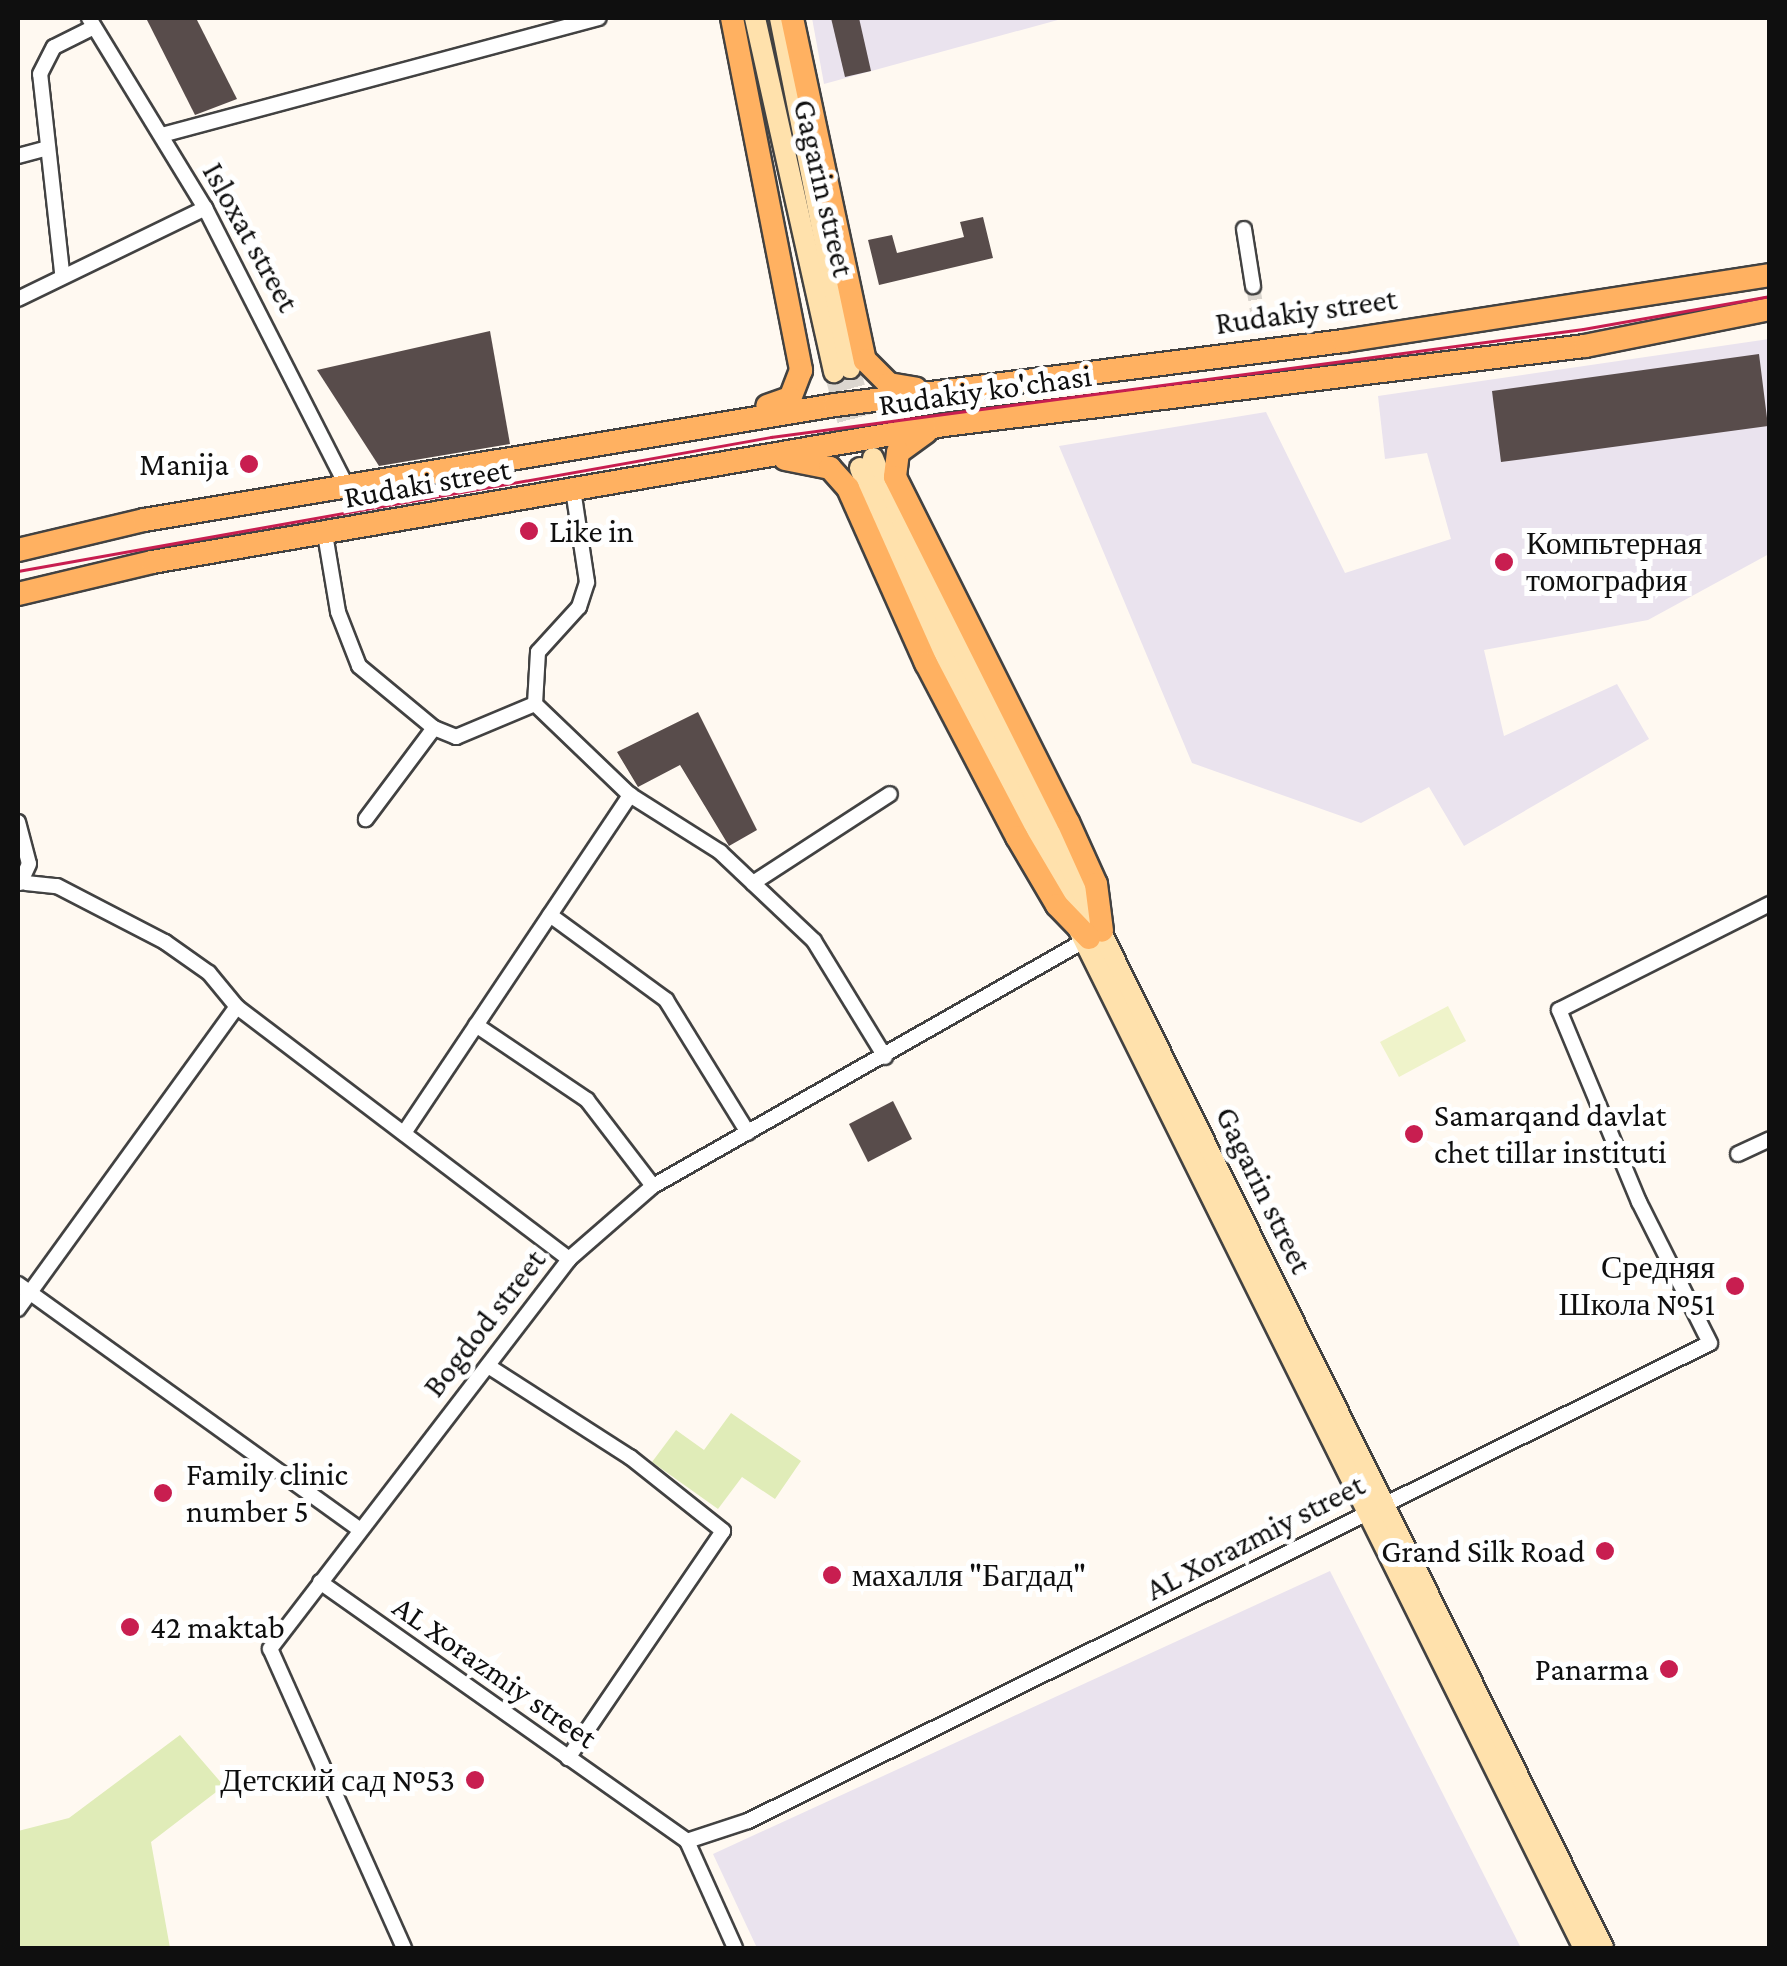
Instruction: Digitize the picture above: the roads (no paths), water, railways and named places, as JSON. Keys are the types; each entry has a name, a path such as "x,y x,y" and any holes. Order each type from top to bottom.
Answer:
{"main road":[{"path":"715,424 790,398 802,380 732,18"},
{"name":"Gagarin street","path":"755,18 842,370 780,18"},
{"path":"792,18 865,360 889,384 944,391"},
{"name":"Rudakiy street","path":"944,391 1184,361 1770,275"},
{"path":"1184,361 1188,397 1584,346 1770,309"},
{"name":"Rudaki street","path":"18,550 144,520 350,492 715,424 944,391"},
{"name":"Rudakiy ko'chasi","path":"756,456 944,425 1188,397"},
{"path":"944,425 904,446 896,477 1096,884 1096,934"},
{"path":"644,439 647,475"},
{"path":"756,456 820,465 842,479 1017,837 1057,905 1096,934"},
{"name":"Rudaki street","path":"18,594 756,456"},
{"name":"Gagarin street","path":"867,463 898,565 1096,934 1376,1506 1584,1948"},
{"name":"Gagarin street","path":"1376,1506 1603,1948"}],"street":[{"path":"162,135 598,18"},
{"path":"62,272 40,74 54,46 91,23"},
{"name":"Isloxat street","path":"91,23 205,208 350,492"},
{"path":"18,156 47,148"},
{"path":"18,299 62,272 205,208"},
{"path":"1244,230 1253,286"},
{"path":"572,489 587,582 579,607 538,652 535,704 630,795 720,852 814,941 885,1057"},
{"path":"325,534 338,612 359,666 434,728 456,737 535,704"},
{"path":"366,818 434,728"},
{"path":"753,883 890,794"},
{"path":"404,1133 630,795"},
{"path":"18,822 22,883 57,886 165,942 209,974 237,1008 569,1259"},
{"name":"AL Xorazmiy street","path":"320,1582 687,1841 748,1821 1710,1343 1638,1202 1559,1010 1770,904"},
{"path":"550,915 666,1000 748,1133"},
{"name":"Bogdod street","path":"404,1948 270,1649 358,1528 569,1259 653,1186 1096,934"},
{"path":"18,1309 24,1288 237,1008"},
{"path":"476,1025 587,1100 653,1186"},
{"path":"1738,1154 1770,1139"},
{"path":"24,1288 358,1528"},
{"path":"488,1366 630,1457 723,1531 568,1758"},
{"path":"687,1841 735,1948"}],"tunnel":[{"path":"1253,286 1258,317"},
{"path":"850,368 872,451"},
{"path":"834,372 860,468"}],"tram line":[{"path":"18,571 771,437 1583,329 1770,296"}],"place":[{"name":"Manija","path":"249,464"},
{"name":"Like in","path":"529,531"},
{"name":"Компьтерная томография","path":"1504,562"},
{"name":"Samarqand davlat chet tillar instituti","path":"1414,1134"},
{"name":"Средняя Школа №51","path":"1735,1286"},
{"name":"Family clinic number 5","path":"163,1493"},
{"name":"Grand Silk Road","path":"1605,1551"},
{"name":"махалля \"Багдад\"","path":"832,1575"},
{"name":"42 maktab","path":"130,1627"},
{"name":"Panarma","path":"1669,1669"},
{"name":"Детский сад №53","path":"475,1780"}]}
